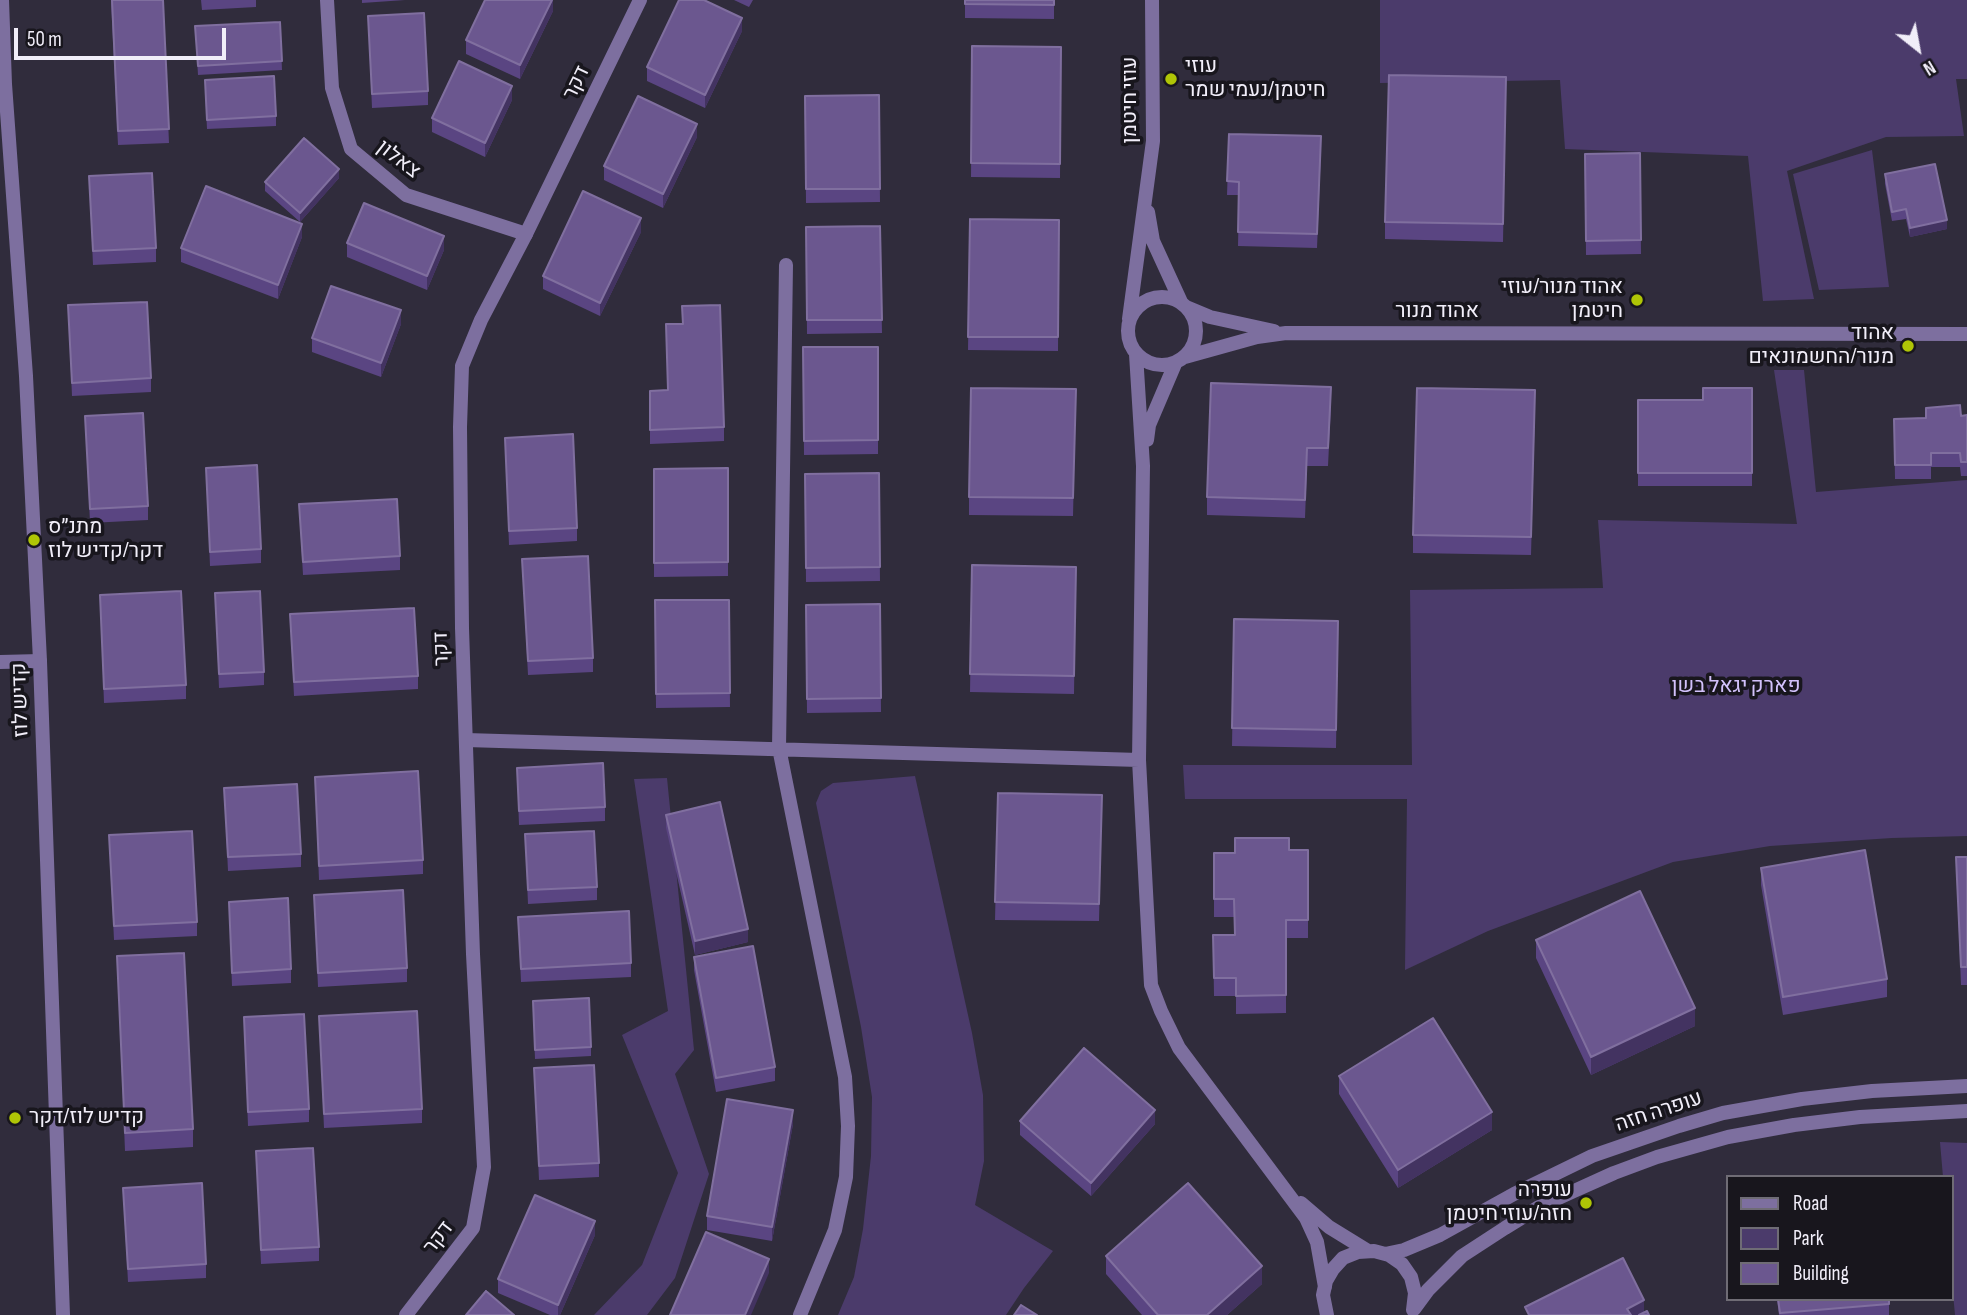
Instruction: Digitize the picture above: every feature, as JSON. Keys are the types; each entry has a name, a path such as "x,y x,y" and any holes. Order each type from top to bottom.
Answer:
{"street":[{"name":"קדיש לוז","path":"2,0 5,85 26,376 40,661 63,1315"},
{"name":"צאלון","path":"327,0 332,88 351,149 406,195 526,234"},
{"name":"דקר","path":"407,1315 473,1228 484,1167 466,740 460,427 462,366 481,320 640,0"},
{"name":"עוזי חיטמן","path":"1129,319 1153,141 1152,0"},
{"name":"עוזי חיטמן","path":"1146,200 1153,241 1170,282 1183,304"},
{"path":"786,265 779,748 845,1077 848,1126 846,1177 835,1230 800,1315"},
{"path":"1143,466 1149,425 1180,360 1192,348 1196,333 1195,321 1183,304 1169,298 1156,297 1145,301 1129,319 1129,344 1136,354 1151,364 1163,366 1180,360"},
{"name":"אהוד מנור","path":"1183,304 1220,320 1286,333 1967,334"},
{"name":"אהוד מנור","path":"1180,360 1205,350 1286,333"},
{"path":"1136,354 1143,466 1139,760 1151,985 1179,1048 1306,1218 1317,1242 1327,1315"},
{"path":"0,662 40,661"},
{"path":"466,740 1139,760"},
{"name":"עופרה חזה","path":"1385,1254 1404,1250 1440,1235 1514,1194 1592,1156 1723,1113 1802,1099 1872,1091 1967,1086"},
{"name":"עופרה חזה","path":"1412,1312 1445,1271 1486,1240 1539,1207 1636,1165 1728,1137 1783,1126 1860,1117 1967,1111"},
{"path":"1285,1188 1329,1227 1368,1251"},
{"path":"1317,1315 1333,1269 1343,1258 1368,1251 1385,1254 1402,1264 1411,1278 1415,1293 1412,1312"}],"green space":[{"path":"1380,0 1967,0 1967,79 1956,79 1964,136 1886,137 1787,171 1814,299 1763,301 1748,156 1565,149 1560,80 1380,83"},
{"path":"1872,150 1889,287 1819,290 1793,174"},
{"name":"פארק יגאל בשן","path":"1774,370 1804,370 1816,492 1967,480 1967,836 1770,846 1673,862 1488,931 1405,970 1407,799 1185,799 1183,765 1412,765 1410,590 1603,588 1598,520 1797,524"},
{"path":"915,776 972,1033 983,1095 984,1161 975,1205 1053,1251 1006,1315 838,1315 854,1277 863,1229 871,1156 872,1097 861,1027 816,803 821,791 833,783"},
{"path":"667,778 694,1050 675,1074 709,1174 675,1278 647,1315 594,1315 642,1265 678,1173 622,1035 668,1011 634,779"},
{"path":"1940,1142 1967,1143 1967,1315 1955,1315 1953,1175 1943,1175"}],"building":[{"path":"112,0 163,0 169,129 118,131"},
{"path":"485,0 552,0 520,65 466,40"},
{"path":"679,0 704,0 742,18 705,95 647,67"},
{"path":"965,0 1054,0 1054,5 965,4"},
{"path":"424,13 428,91 372,94 368,16"},
{"path":"280,22 282,61 198,66 195,26"},
{"path":"972,46 1061,47 1060,164 971,163"},
{"path":"459,61 512,86 485,143 432,118"},
{"path":"1389,75 1506,77 1503,224 1385,222"},
{"path":"274,76 276,116 207,120 205,80"},
{"path":"879,95 880,189 806,189 805,96"},
{"path":"638,96 697,124 663,194 604,166"},
{"path":"1229,134 1321,136 1317,234 1238,232 1239,182 1227,181"},
{"path":"304,138 339,169 300,213 265,182"},
{"path":"1640,153 1641,240 1586,241 1585,154"},
{"path":"1935,164 1947,220 1910,228 1906,209 1892,212 1885,174"},
{"path":"152,173 156,248 93,251 89,176"},
{"path":"206,186 302,224 278,285 181,248"},
{"path":"583,191 641,218 600,303 543,276"},
{"path":"364,203 444,236 427,276 347,243"},
{"path":"970,219 1059,220 1058,337 968,337"},
{"path":"880,226 882,320 807,320 806,227"},
{"path":"331,286 401,310 381,363 312,338"},
{"path":"147,302 151,378 72,383 68,305"},
{"path":"720,305 724,427 650,430 650,391 668,390 666,324 683,324 682,306"},
{"path":"803,347 878,347 878,440 804,441"},
{"path":"1211,383 1331,387 1328,448 1307,448 1305,500 1207,497"},
{"path":"971,388 1076,389 1073,498 969,497"},
{"path":"1417,388 1535,390 1531,537 1413,535"},
{"path":"1703,388 1752,388 1752,473 1638,473 1638,400 1703,400"},
{"path":"1960,405 1961,416 1967,415 1967,462 1961,462 1960,453 1931,453 1931,465 1895,465 1894,419 1926,418 1926,408"},
{"path":"143,413 148,506 90,509 85,416"},
{"path":"573,434 577,528 509,531 505,438"},
{"path":"257,465 261,549 210,552 206,468"},
{"path":"728,468 728,562 654,563 654,469"},
{"path":"879,473 880,567 806,568 805,474"},
{"path":"397,499 400,556 303,562 299,504"},
{"path":"588,556 593,658 528,661 522,559"},
{"path":"972,565 1076,567 1074,676 970,674"},
{"path":"181,591 186,685 104,689 100,595"},
{"path":"260,591 264,672 219,674 215,593"},
{"path":"655,600 729,600 730,693 656,694"},
{"path":"880,604 881,698 807,699 806,605"},
{"path":"414,608 418,676 294,682 290,614"},
{"path":"1234,619 1338,621 1336,730 1232,728"},
{"path":"603,763 605,807 519,811 517,768"},
{"path":"418,771 423,860 319,866 315,777"},
{"path":"297,784 301,854 228,857 224,788"},
{"path":"998,793 1102,795 1099,904 995,902"},
{"path":"720,802 748,929 695,941 666,815"},
{"path":"192,831 197,922 114,926 109,835"},
{"path":"594,831 597,887 528,890 525,834"},
{"path":"1235,838 1289,838 1289,850 1308,850 1308,920 1286,920 1286,995 1236,996 1236,978 1214,978 1213,935 1235,935 1234,899 1214,899 1214,853 1235,853"},
{"path":"1865,850 1887,979 1783,997 1761,868"},
{"path":"1956,857 1967,857 1967,967 1961,967"},
{"path":"403,890 407,968 318,973 314,895"},
{"path":"1640,891 1695,1008 1591,1057 1536,940"},
{"path":"288,898 291,969 232,973 229,902"},
{"path":"629,911 631,963 521,969 518,917"},
{"path":"753,946 775,1067 716,1078 694,957"},
{"path":"184,953 193,1129 125,1133 117,956"},
{"path":"589,998 591,1047 535,1050 533,1001"},
{"path":"417,1011 422,1109 324,1114 319,1016"},
{"path":"304,1014 309,1109 248,1112 244,1017"},
{"path":"1433,1018 1492,1112 1398,1170 1339,1076"},
{"path":"1084,1048 1155,1110 1091,1183 1020,1121"},
{"path":"594,1065 599,1163 539,1166 534,1068"},
{"path":"727,1099 793,1110 772,1227 707,1216"},
{"path":"313,1148 319,1247 261,1250 256,1151"},
{"path":"202,1183 206,1264 128,1269 123,1188"},
{"path":"1188,1183 1262,1266 1207,1315 1158,1315 1106,1256"},
{"path":"535,1195 595,1221 558,1305 498,1279"},
{"path":"706,1232 769,1259 745,1315 670,1315"},
{"path":"1623,1258 1644,1300 1627,1309 1631,1315 1529,1315 1525,1307"},
{"path":"486,1291 514,1315 466,1315"},
{"path":"1778,1301 1889,1301 1889,1304 1780,1313"},
{"path":"1021,1305 1037,1315 1014,1315"}],"place":[{"name":"עוזי חיטמן/נעמי שמר","path":"1171,79"},
{"name":"אהוד מנור/עוזי חיטמן","path":"1637,300"},
{"name":"אהוד מנור/החשמונאים","path":"1908,346"},
{"name":"מתנ״ס דקר/קדיש לוז","path":"34,540"},
{"name":"קדיש לוז/דקר","path":"15,1118"},
{"name":"עופרה חזה/עוזי חיטמן","path":"1586,1203"}]}
